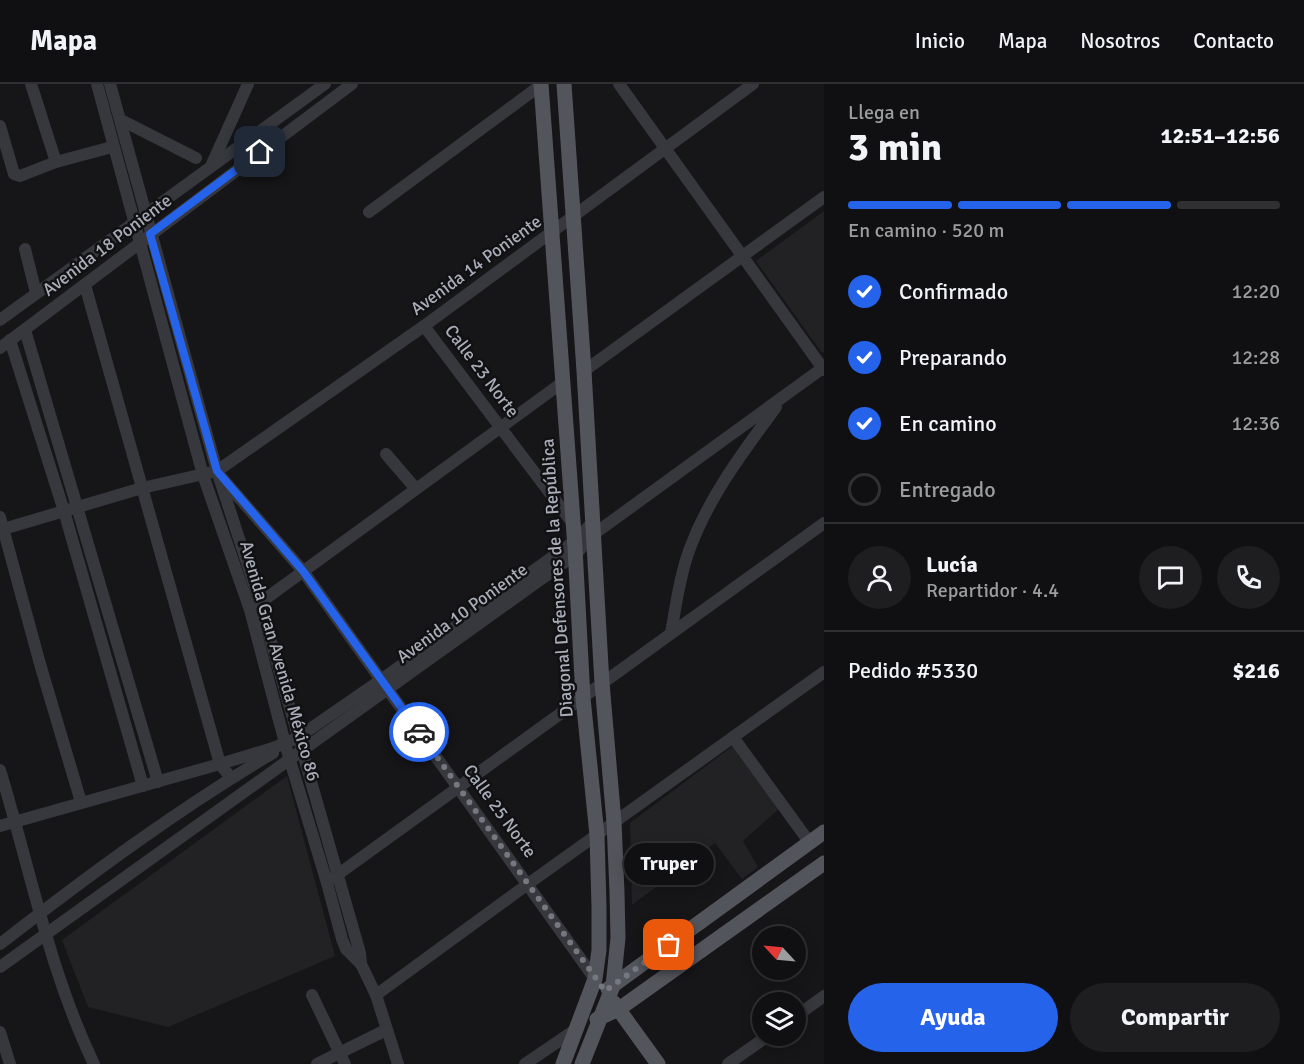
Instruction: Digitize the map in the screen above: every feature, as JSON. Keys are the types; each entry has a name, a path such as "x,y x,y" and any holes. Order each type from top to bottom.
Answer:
{"main road":[{"name":"Diagonal Defensores de la República","path":"541,84 575,540 583,698 597,835 599,940 606,988"},
{"name":"Diagonal Defensores de la República","path":"564,84 602,683 614,822 618,938 600,1018 582,1064"},
{"path":"563,1064 588,1001 824,832"},
{"path":"578,1028 619,1009 824,863 810,843"},
{"name":"Calle 25 Norte","path":"606,988 658,1064"}],"street":[{"path":"31,84 56,162"},
{"name":"Avenida Gran Avenida México 86","path":"97,84 112,147 140,218 150,234 255,607 299,743 332,879 342,939 352,957 361,964 376,995 398,1064"},
{"name":"Avenida Gran Avenida México 86","path":"110,84 122,120 140,218 140,242 203,475 255,607 285,744 332,879"},
{"path":"212,166 248,84"},
{"name":"Avenida 18 Poniente","path":"0,320 325,84"},
{"name":"Avenida 18 Poniente","path":"5,344 352,84"},
{"path":"369,212 541,84"},
{"path":"619,84 824,368"},
{"name":"Avenida 14 Poniente","path":"1,525 217,471 424,326 753,84"},
{"path":"122,120 196,158"},
{"path":"0,126 14,174 20,176 56,162 112,147"},
{"path":"584,371 824,197"},
{"path":"25,249 36,293"},
{"path":"85,285 220,764 231,778"},
{"name":"Calle 23 Norte","path":"424,326 500,428 575,540"},
{"path":"25,330 158,782"},
{"path":"5,344 64,511 143,786"},
{"name":"Avenida 10 Poniente","path":"0,967 290,760 299,743 384,684 575,540 824,368"},
{"path":"255,607 563,382"},
{"path":"671,633 680,581 689,549 705,512 735,461 784,396"},
{"path":"386,454 416,489"},
{"name":"Calle 25 Norte","path":"217,471 303,571 528,884 606,988"},
{"path":"332,879 824,523"},
{"path":"1,525 81,802"},
{"path":"376,995 614,822 822,676"},
{"path":"733,737 810,843"},
{"path":"0,826 285,744 299,743"},
{"path":"0,944 39,913 148,835 285,744"},
{"path":"0,770 45,934 66,996 94,1064"},
{"path":"312,995 342,1058"},
{"path":"806,1009 824,996"},
{"path":"525,1064 578,1028"},
{"path":"317,1064 342,1058 386,1030"},
{"path":"0,1032 10,1064"},
{"path":"729,1064 754,1046"}],"shaded area":[{"path":"824,211 824,352 822,353 756,261"},
{"path":"734,745 781,807 743,841 758,867 742,879 715,843 632,905 630,823"},
{"path":"287,776 335,956 168,1027 88,1007 62,940"}],"way so far":[{"path":"419,732 605,991 669,945"}],"place":[{"name":"Truper","path":"669,945"}],"route":[{"path":"260,152 150,234 217,471 303,571 419,732"}]}
